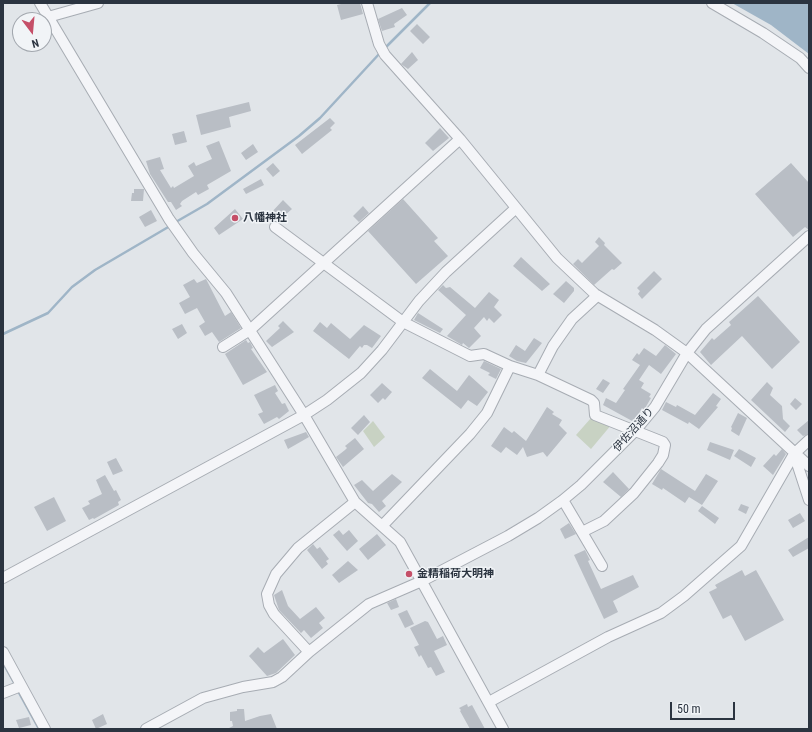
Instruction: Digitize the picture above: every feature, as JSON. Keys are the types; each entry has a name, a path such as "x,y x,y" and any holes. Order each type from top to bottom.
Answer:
{"street":[{"path":"40,3 45,12"},
{"path":"52,16 98,3"},
{"path":"367,3 375,34 385,55 460,139 557,258 597,296 655,330 687,353 794,454 809,466"},
{"path":"712,3 763,33 800,58 809,68"},
{"path":"52,24 169,218 193,253 226,293 304,415 356,502 400,542 503,729"},
{"path":"222,347 250,330 460,139"},
{"path":"3,578 304,415 327,400 361,373 382,350 419,301 446,272 516,208"},
{"path":"274,227 403,322 470,356 484,354 510,366 538,375 591,400 594,403 595,415 663,442 665,445 663,455 651,475 612,515 596,526 582,532"},
{"name":"伊佐沼通り","path":"146,729 204,698 243,687 273,682 282,677 308,652 369,604 422,581 508,536 538,518 563,500 581,485 635,431 655,407 687,353 706,329 727,308 809,236"},
{"path":"538,375 553,346 572,319 597,296"},
{"path":"382,526 487,413 510,366"},
{"path":"489,702 608,637 661,613 684,596 741,546 794,454 809,440"},
{"path":"794,454 809,500"},
{"path":"563,500 602,566"},
{"path":"308,652 274,614 269,605 267,594 276,574 298,548 356,502"},
{"path":"3,652 45,729"},
{"path":"3,693 21,686"}],"green space":[{"path":"591,418 612,424 591,449 576,435"},
{"path":"373,421 385,437 374,447 363,431"}],"water":[{"path":"732,3 809,3 809,54 771,25"}],"building":[{"path":"345,3 360,3 363,14 341,20 337,5"},
{"path":"402,8 407,15 394,24 395,27 382,31 378,19"},
{"path":"417,24 430,37 423,44 410,31"},
{"path":"412,52 418,60 408,69 401,64"},
{"path":"249,102 251,111 229,117 231,127 201,135 196,115"},
{"path":"330,118 335,123 330,128 332,130 302,154 295,145"},
{"path":"440,128 449,138 433,151 425,143"},
{"path":"184,131 187,142 175,145 172,134"},
{"path":"219,141 231,171 207,185 209,189 198,195 196,192 182,201 180,204 182,206 176,210 171,202 168,202 150,174 146,161 160,157 164,169 160,170 171,188 173,186 174,188 194,176 188,166 194,162 196,166 212,159 206,146"},
{"path":"253,144 258,152 246,160 241,153"},
{"path":"273,163 280,171 273,177 266,169"},
{"path":"791,163 809,183 809,230 805,227 793,237 755,194"},
{"path":"261,179 264,185 246,194 243,189"},
{"path":"134,189 144,189 143,201 131,201"},
{"path":"403,199 438,238 434,241 448,256 416,284 368,231"},
{"path":"283,200 292,209 284,216 282,214 276,220 270,214"},
{"path":"363,206 369,213 359,222 353,216"},
{"path":"235,209 243,219 219,235 214,228"},
{"path":"151,210 157,221 145,227 139,217"},
{"path":"599,237 605,243 604,245 622,263 614,270 612,269 594,285 573,264 578,259 582,263 599,246 595,242"},
{"path":"521,257 550,284 542,291 513,266"},
{"path":"654,271 662,279 642,299 638,294 640,291 637,288"},
{"path":"194,279 197,283 206,279 225,316 231,312 241,328 219,342 212,332 205,336 199,326 205,322 197,308 185,314 179,303 190,297 183,285"},
{"path":"566,281 574,288 574,291 564,303 553,294"},
{"path":"443,285 446,288 450,287 475,308 489,292 499,300 494,307 502,315 494,323 489,318 487,321 484,317 474,328 481,336 469,348 463,343 462,345 447,336 466,315 438,290"},
{"path":"758,296 800,342 772,369 742,336 711,365 700,352 712,338 714,340 731,325 729,322"},
{"path":"418,313 443,329 440,333 414,320"},
{"path":"283,321 294,332 272,347 266,341 280,328 278,326"},
{"path":"320,322 327,328 331,323 350,339 364,325 381,336 372,348 367,345 364,345 362,348 360,346 349,359 313,331"},
{"path":"182,324 187,333 178,339 172,329"},
{"path":"534,338 542,343 526,363 517,361 509,356 516,345 525,351"},
{"path":"246,340 248,343 250,342 253,348 251,349 267,372 243,385 225,354"},
{"path":"665,345 676,354 661,374 649,365 639,380 644,383 641,388 651,394 649,397 651,398 644,410 642,408 634,422 603,405 606,398 616,403 625,390 623,389 640,365 632,360 637,353 639,355 644,348 656,356"},
{"path":"484,361 501,369 496,379 488,375 490,373 480,368"},
{"path":"430,369 457,391 469,375 488,392 477,406 468,400 461,409 422,378"},
{"path":"603,379 610,383 603,393 596,389"},
{"path":"767,382 773,388 770,395 782,406 783,419 790,426 785,432 751,400"},
{"path":"382,383 392,392 385,400 383,398 378,403 370,395"},
{"path":"275,385 278,391 275,393 282,404 285,403 289,411 279,419 277,417 264,424 258,414 263,412 254,395"},
{"path":"713,393 721,399 716,406 718,407 699,429 689,422 688,424 662,410 666,402 676,407 677,405 695,415"},
{"path":"795,398 802,404 796,410 790,404"},
{"path":"547,407 554,412 552,414 562,420 559,425 567,433 547,457 543,452 527,457 523,447 517,455 506,447 501,453 491,446 504,427 512,433 514,431 526,441"},
{"path":"738,413 747,418 739,436 731,431 731,427"},
{"path":"364,415 370,422 358,435 351,428"},
{"path":"809,420 809,434 803,436 797,430"},
{"path":"306,432 309,437 288,449 284,440"},
{"path":"355,438 364,449 343,467 336,457 347,448 345,446"},
{"path":"710,442 734,450 730,460 707,450"},
{"path":"739,449 756,458 751,467 734,456"},
{"path":"782,449 786,454 773,475 763,466 774,454 776,456"},
{"path":"116,458 123,471 113,475 107,462"},
{"path":"661,469 695,491 706,474 718,481 702,505 689,497 685,503 663,488 662,490 652,484"},
{"path":"613,472 629,489 621,497 603,482"},
{"path":"392,474 402,482 382,501 386,506 379,512 372,504 368,503 354,485 362,480 373,491"},
{"path":"105,475 121,500 118,502 119,505 94,519 89,520 82,508 90,504 88,501 102,494 96,480"},
{"path":"54,497 66,521 47,531 34,507"},
{"path":"741,504 749,507 746,514 738,510"},
{"path":"702,506 719,518 715,524 698,511"},
{"path":"800,513 805,521 793,528 788,520"},
{"path":"569,523 576,534 565,539 560,529"},
{"path":"339,530 343,535 349,530 358,541 347,551 333,535"},
{"path":"377,534 386,545 368,560 359,549"},
{"path":"809,537 809,548 793,557 788,550"},
{"path":"313,544 317,549 320,547 329,559 326,561 328,564 322,569 307,550"},
{"path":"585,550 590,560 588,561 601,589 633,575 639,587 613,601 618,612 604,619 574,555"},
{"path":"348,561 358,570 339,583 332,575"},
{"path":"742,570 745,576 756,570 784,620 745,641 731,615 723,619 709,592 717,588 715,585"},
{"path":"282,590 288,606 300,619 316,607 325,618 319,623 323,628 311,638 304,630 301,633 279,610 274,595"},
{"path":"396,599 399,607 391,610 387,603"},
{"path":"407,610 414,624 405,628 398,614"},
{"path":"425,621 428,622 437,639 443,636 447,645 434,651 445,672 436,676 431,667 428,668 421,655 419,657 414,647 419,645 410,628"},
{"path":"283,639 295,655 276,673 267,676 249,656 258,647 264,653"},
{"path":"467,704 468,707 472,705 485,729 470,729 459,708"},
{"path":"237,709 244,709 245,721 271,714 277,729 227,729 233,726 232,721 230,721 230,712 237,711"},
{"path":"103,714 107,724 96,729 92,720"},
{"path":"29,717 31,725 19,728 16,720"}],"waterway":[{"path":"385,48 430,3"},
{"path":"174,223 207,204 299,136 320,118 380,53"},
{"path":"3,334 48,313 72,287 95,270 170,226"},
{"path":"3,663 16,686"},
{"path":"18,691 39,729"}],"place":[{"name":"八幡神社","path":"235,218"},
{"name":"金精稲荷大明神","path":"409,574"}]}
